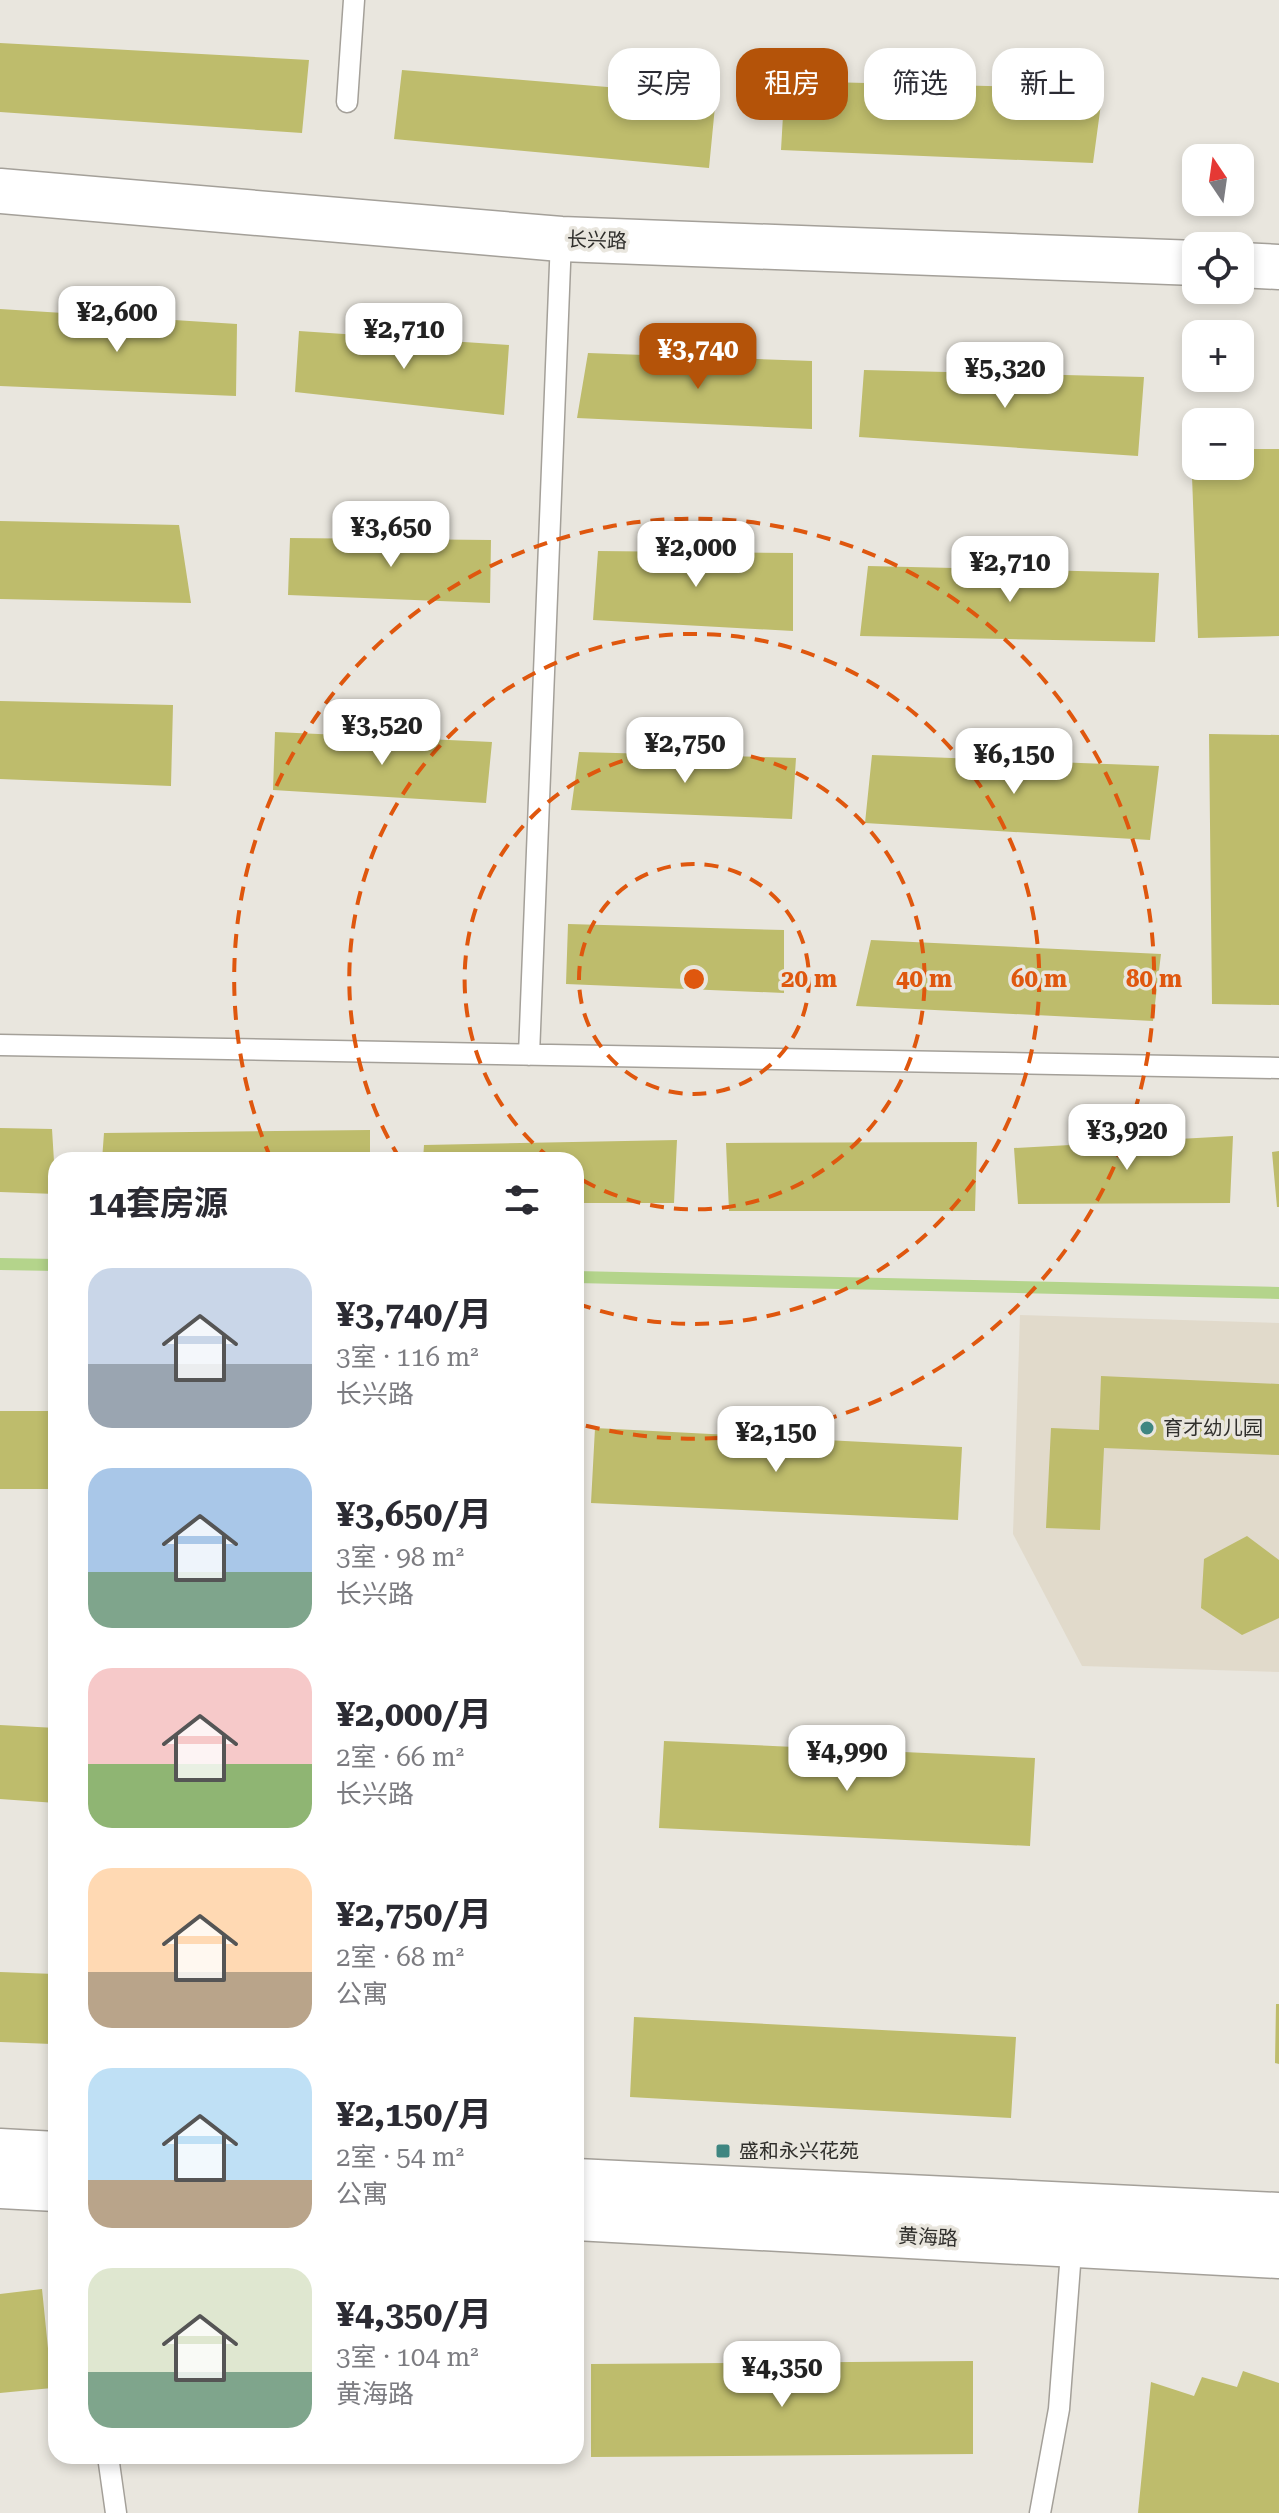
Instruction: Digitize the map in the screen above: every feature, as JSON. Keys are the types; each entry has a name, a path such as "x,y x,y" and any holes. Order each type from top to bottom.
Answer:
{"main road":[{"name":"长兴路","path":"0,191 561,239 1182,262"},
{"path":"1254,266 1279,267"},
{"path":"0,2151 48,2154"},
{"name":"黄海路","path":"584,2182 1074,2224 1279,2256"},
{"path":"0,2186 48,2189"},
{"name":"黄海路","path":"584,2218 1074,2224 1279,2215"}],"lane":[{"path":"347,102 354,0"},
{"path":"529,1055 561,239"},
{"path":"0,1045 1279,1068"},
{"path":"1040,2513 1059,2409 1074,2224"},
{"path":"109,2464 116,2513"}],"shaded area":[{"name":"育才幼儿园","path":"1020,1315 1279,1323 1279,1672 1082,1666 1013,1534"}],"building":[{"path":"0,43 309,60 302,133 0,112"},
{"path":"402,70 608,87 608,120 714,120 709,168 394,139"},
{"path":"848,83 864,83 864,120 976,120 976,86 992,86 992,120 1099,120 1093,163 781,150 783,120 848,120"},
{"path":"0,309 237,324 236,396 0,386"},
{"path":"299,331 509,345 504,415 295,392"},
{"path":"588,353 812,361 812,429 577,418"},
{"path":"864,370 1144,377 1138,456 859,437"},
{"path":"1254,449 1279,449 1279,636 1198,638 1192,480 1254,480"},
{"path":"0,521 179,525 191,603 0,599"},
{"path":"290,538 491,540 490,603 288,595"},
{"path":"598,551 793,553 793,631 593,620"},
{"path":"868,566 1159,573 1155,642 860,636"},
{"path":"0,701 173,705 171,786 0,779"},
{"path":"275,732 492,742 486,803 273,790"},
{"path":"1209,734 1279,735 1279,1005 1212,1004"},
{"path":"579,752 796,758 792,819 571,810"},
{"path":"872,755 1159,766 1150,840 865,823"},
{"path":"568,924 784,930 784,993 566,984"},
{"path":"871,940 1161,954 1153,1021 856,1006"},
{"path":"0,1128 52,1129 53,1152 48,1152 48,1194 0,1192"},
{"path":"370,1130 370,1152 103,1152 104,1133"},
{"path":"1233,1136 1230,1203 1018,1204 1014,1148"},
{"path":"677,1140 674,1203 584,1203 584,1152 424,1152 424,1145"},
{"path":"977,1142 975,1211 729,1211 726,1143"},
{"path":"1279,1151 1279,1207 1277,1207 1272,1152"},
{"path":"1101,1376 1279,1384 1279,1455 1104,1448 1100,1530 1046,1528 1051,1428 1099,1430"},
{"path":"0,1411 48,1411 48,1489 0,1489"},
{"path":"595,1428 962,1447 958,1520 591,1503"},
{"path":"1247,1536 1279,1560 1279,1618 1242,1635 1201,1608 1204,1559"},
{"path":"0,1725 48,1728 48,1802 0,1799"},
{"path":"664,1741 1035,1758 1030,1846 659,1828"},
{"path":"0,1972 48,1974 48,2044 0,2042"},
{"path":"1276,2004 1279,2004 1279,2064 1275,2063"},
{"path":"634,2017 1016,2037 1011,2118 630,2097"},
{"path":"42,2289 48,2348 48,2388 0,2393 0,2294"},
{"path":"973,2361 973,2454 591,2457 591,2364"},
{"path":"1243,2371 1279,2383 1279,2513 1138,2513 1151,2382 1194,2396 1202,2377 1237,2387"}],"waterway":[{"path":"0,1264 48,1265"},
{"path":"584,1277 1279,1293"}],"place":[{"name":"育才幼儿园","path":"1147,1428"},
{"name":"盛和永兴花苑","path":"723,2151"}]}
